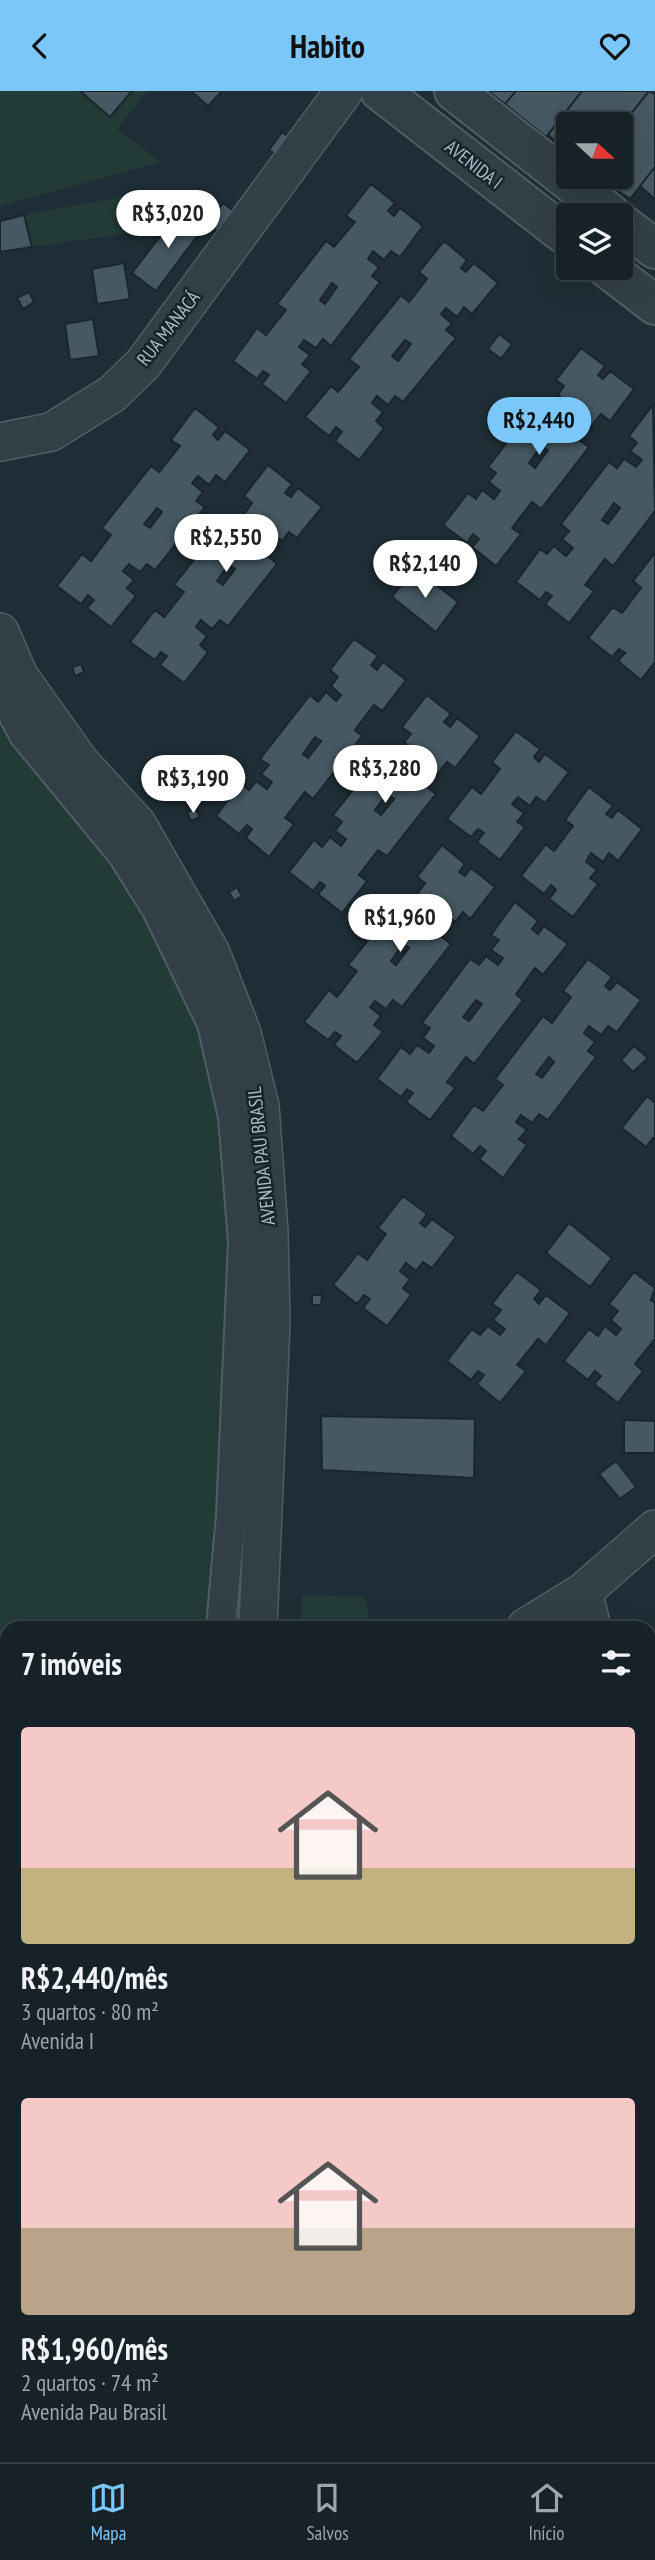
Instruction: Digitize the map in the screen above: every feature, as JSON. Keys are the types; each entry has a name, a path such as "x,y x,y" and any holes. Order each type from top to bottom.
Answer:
{"street":[{"name":"RUA MANACÁ","path":"0,442 51,432 112,394 143,364 344,91"},
{"name":"AVENIDA I","path":"380,91 556,228"},
{"path":"454,91 597,203"},
{"path":"633,232 655,249"},
{"path":"623,280 655,305"},
{"name":"AVENIDA PAU BRASIL","path":"0,632 19,676 49,719 80,762 137,824 211,953 242,1033 260,1106 270,1258 271,1322 258,1621"},
{"path":"0,691 24,735 122,854 150,899 212,1024 233,1117 243,1242 231,1515 222,1621"},
{"path":"536,1621 583,1592 655,1529"},
{"path":"583,1592 590,1621"}],"green space":[{"path":"0,91 147,91 117,129 161,162 0,206"},
{"path":"160,190 166,228 32,247 24,215"},
{"path":"0,691 157,910 233,1117 221,1621 0,1621"},
{"path":"302,1595 365,1597 370,1621 300,1621"}],"building":[{"path":"80,91 132,91 110,117"},
{"path":"191,91 222,91 208,106"},
{"path":"488,91 516,91 505,104"},
{"path":"516,91 582,91 566,112 556,112 556,124 546,137 505,104"},
{"path":"582,91 649,91 632,112 566,112"},
{"path":"649,91 655,94 655,167 630,199 615,189 634,189 632,112"},
{"path":"556,125 556,141 548,135"},
{"path":"282,132 292,140 279,157 269,150"},
{"path":"655,167 655,199 640,186"},
{"path":"371,184 395,203 388,211 394,216 400,208 423,226 400,257 391,251 384,260 373,251 368,259 379,267 372,276 380,282 331,346 323,339 316,348 304,340 299,347 310,355 302,364 311,371 286,403 262,384 269,375 263,371 257,379 233,361 257,328 266,335 286,310 277,304 326,241 334,247 355,222 346,216","holes":["332,283 337,287 325,304 320,300"]},
{"path":"223,203 236,213 220,233 207,224"},
{"path":"180,210 204,227 156,291 132,273"},
{"path":"24,215 32,247 0,252 0,221"},
{"path":"444,241 467,260 461,268 466,272 474,263 498,283 472,314 464,307 457,317 446,308 441,314 452,324 446,330 456,338 403,402 395,396 388,405 377,396 372,403 383,412 376,421 384,428 359,460 335,441 342,432 336,427 329,436 305,417 331,386 338,392 359,367 349,359 401,295 409,302 427,279 419,272","holes":["405,340 411,344 398,361 392,356"]},
{"path":"124,263 130,299 97,304 92,269"},
{"path":"29,292 34,302 23,309 17,298"},
{"path":"93,319 99,356 70,360 65,324"},
{"path":"499,334 512,344 501,359 488,349"},
{"path":"581,348 605,366 598,375 603,379 610,371 634,389 610,421 601,414 580,441 589,447 541,509 532,502 512,528 521,534 496,566 472,547 479,539 473,534 467,543 443,525 468,493 476,499 482,490 494,499 500,491 489,482 496,473 488,467 536,405 545,411 552,403 562,411 568,402 558,395 564,386 556,380","holes":["541,446 548,450 535,468 529,463"]},
{"path":"653,405 655,511 613,566 605,559 585,585 594,591 569,623 545,604 552,596 546,592 540,600 516,582 540,549 547,554 554,546 566,556 573,548 562,539 569,531 561,524 609,462 617,468 624,459 636,467 642,460 630,451 637,443 629,436","holes":["614,503 620,508 608,524 602,520"]},
{"path":"195,408 219,427 213,435 218,440 225,431 250,450 225,482 216,475 209,485 198,476 192,483 203,492 196,501 205,507 155,570 147,564 140,572 129,564 123,571 134,580 127,588 136,596 111,627 87,608 94,600 88,595 81,604 57,586 82,554 91,561 111,535 102,528 151,466 159,472 180,446 171,440","holes":["157,508 162,512 150,528 144,524"]},
{"path":"268,465 292,484 285,493 291,497 298,488 322,507 297,538 289,532 282,541 271,532 265,540 276,548 269,557 277,564 228,626 220,620 212,629 201,620 196,627 207,636 200,645 208,652 184,683 160,665 167,656 161,652 155,660 130,642 155,610 164,617 184,592 174,585 224,522 233,529 252,503 244,496","holes":["229,564 235,569 223,585 217,581"]},
{"path":"655,553 655,662 641,680 618,661 625,653 619,649 612,657 588,638 613,607 622,613 641,588 633,581"},
{"path":"415,568 458,602 436,632 392,597"},
{"path":"354,639 378,656 371,665 377,670 383,662 406,680 382,711 374,705 355,730 362,736 313,799 305,792 285,818 294,824 269,857 246,838 252,829 247,825 239,834 216,816 241,783 249,790 256,781 267,789 272,782 261,774 269,765 260,759 310,695 318,702 326,692 336,701 341,695 331,686 338,677 330,670","holes":["315,737 321,741 308,758 303,754"]},
{"path":"81,664 84,672 75,676 72,667"},
{"path":"427,695 451,714 444,722 450,727 457,718 480,736 455,768 447,762 427,787 436,794 387,856 378,850 359,875 367,881 342,913 318,894 325,886 320,882 313,891 289,872 314,840 322,847 330,837 341,846 346,839 335,831 342,822 333,815 383,752 392,759 399,750 409,759 415,751 404,742 411,734 402,727","holes":["387,794 394,799 381,815 375,810"]},
{"path":"516,731 540,749 534,757 539,762 545,754 569,772 545,803 536,797 530,806 518,797 512,804 524,813 517,822 525,827 500,860 477,842 484,833 478,829 471,837 447,819 472,787 481,794 500,769 492,762"},
{"path":"589,787 613,806 606,814 612,818 618,810 642,829 618,861 609,853 603,862 591,853 586,862 597,870 590,878 598,884 573,917 549,899 556,890 551,885 544,894 521,876 546,844 554,851 573,826 565,820"},
{"path":"195,808 200,817 191,821 187,813"},
{"path":"442,845 465,864 459,872 465,876 471,868 495,887 470,919 463,912 455,922 444,913 439,919 450,928 442,937 451,944 402,1007 393,1000 386,1009 375,1001 370,1007 381,1016 374,1025 383,1032 357,1063 334,1045 341,1036 335,1032 328,1040 304,1022 329,990 337,997 357,971 348,965 398,903 406,909 425,883 417,877","holes":["403,944 409,948 396,965 391,961"]},
{"path":"237,887 242,896 234,901 229,892"},
{"path":"515,902 538,921 532,929 538,934 544,926 568,944 543,975 535,968 516,994 523,1000 474,1064 466,1057 447,1082 455,1088 430,1120 406,1102 413,1093 407,1089 401,1097 377,1079 401,1047 410,1054 417,1045 429,1053 434,1046 423,1038 430,1028 422,1023 470,959 479,965 486,956 498,965 503,958 491,950 499,940 491,935","holes":["476,1000 482,1004 469,1021 463,1017"]},
{"path":"588,959 612,977 605,986 610,990 617,982 641,1000 617,1032 608,1026 601,1035 589,1026 584,1033 595,1042 588,1051 596,1057 548,1120 539,1114 532,1123 521,1115 516,1122 527,1130 519,1139 527,1145 503,1178 479,1159 486,1151 480,1146 473,1154 451,1136 474,1105 483,1111 503,1085 495,1079 543,1016 552,1023 571,997 563,991","holes":["549,1057 554,1062 542,1078 536,1074"]},
{"path":"634,1046 648,1058 633,1072 621,1060"},
{"path":"647,1096 655,1103 655,1140 653,1138 646,1147 622,1128"},
{"path":"403,1196 427,1214 420,1223 425,1227 432,1219 456,1237 432,1268 423,1262 416,1271 406,1263 400,1271 410,1279 403,1288 411,1295 387,1326 363,1308 370,1299 364,1295 357,1304 333,1285 358,1253 367,1260 386,1234 378,1228"},
{"path":"569,1223 612,1258 590,1287 546,1253"},
{"path":"517,1272 541,1290 534,1299 539,1304 546,1295 570,1313 546,1345 538,1339 517,1365 526,1371 500,1403 477,1384 484,1375 478,1371 471,1380 447,1361 472,1329 480,1335 488,1326 500,1335 505,1329 493,1320 501,1310 492,1304"},
{"path":"634,1272 655,1288 651,1300 655,1303 655,1339 635,1364 643,1371 618,1403 594,1384 601,1376 595,1371 588,1380 564,1361 589,1329 598,1336 605,1326 616,1335 621,1329 611,1320 618,1311 609,1304"},
{"path":"312,1295 322,1295 321,1305 312,1305"},
{"path":"321,1416 475,1419 474,1478 322,1470"},
{"path":"624,1420 655,1421 655,1453 624,1453"},
{"path":"616,1461 636,1487 620,1499 599,1474"}]}
